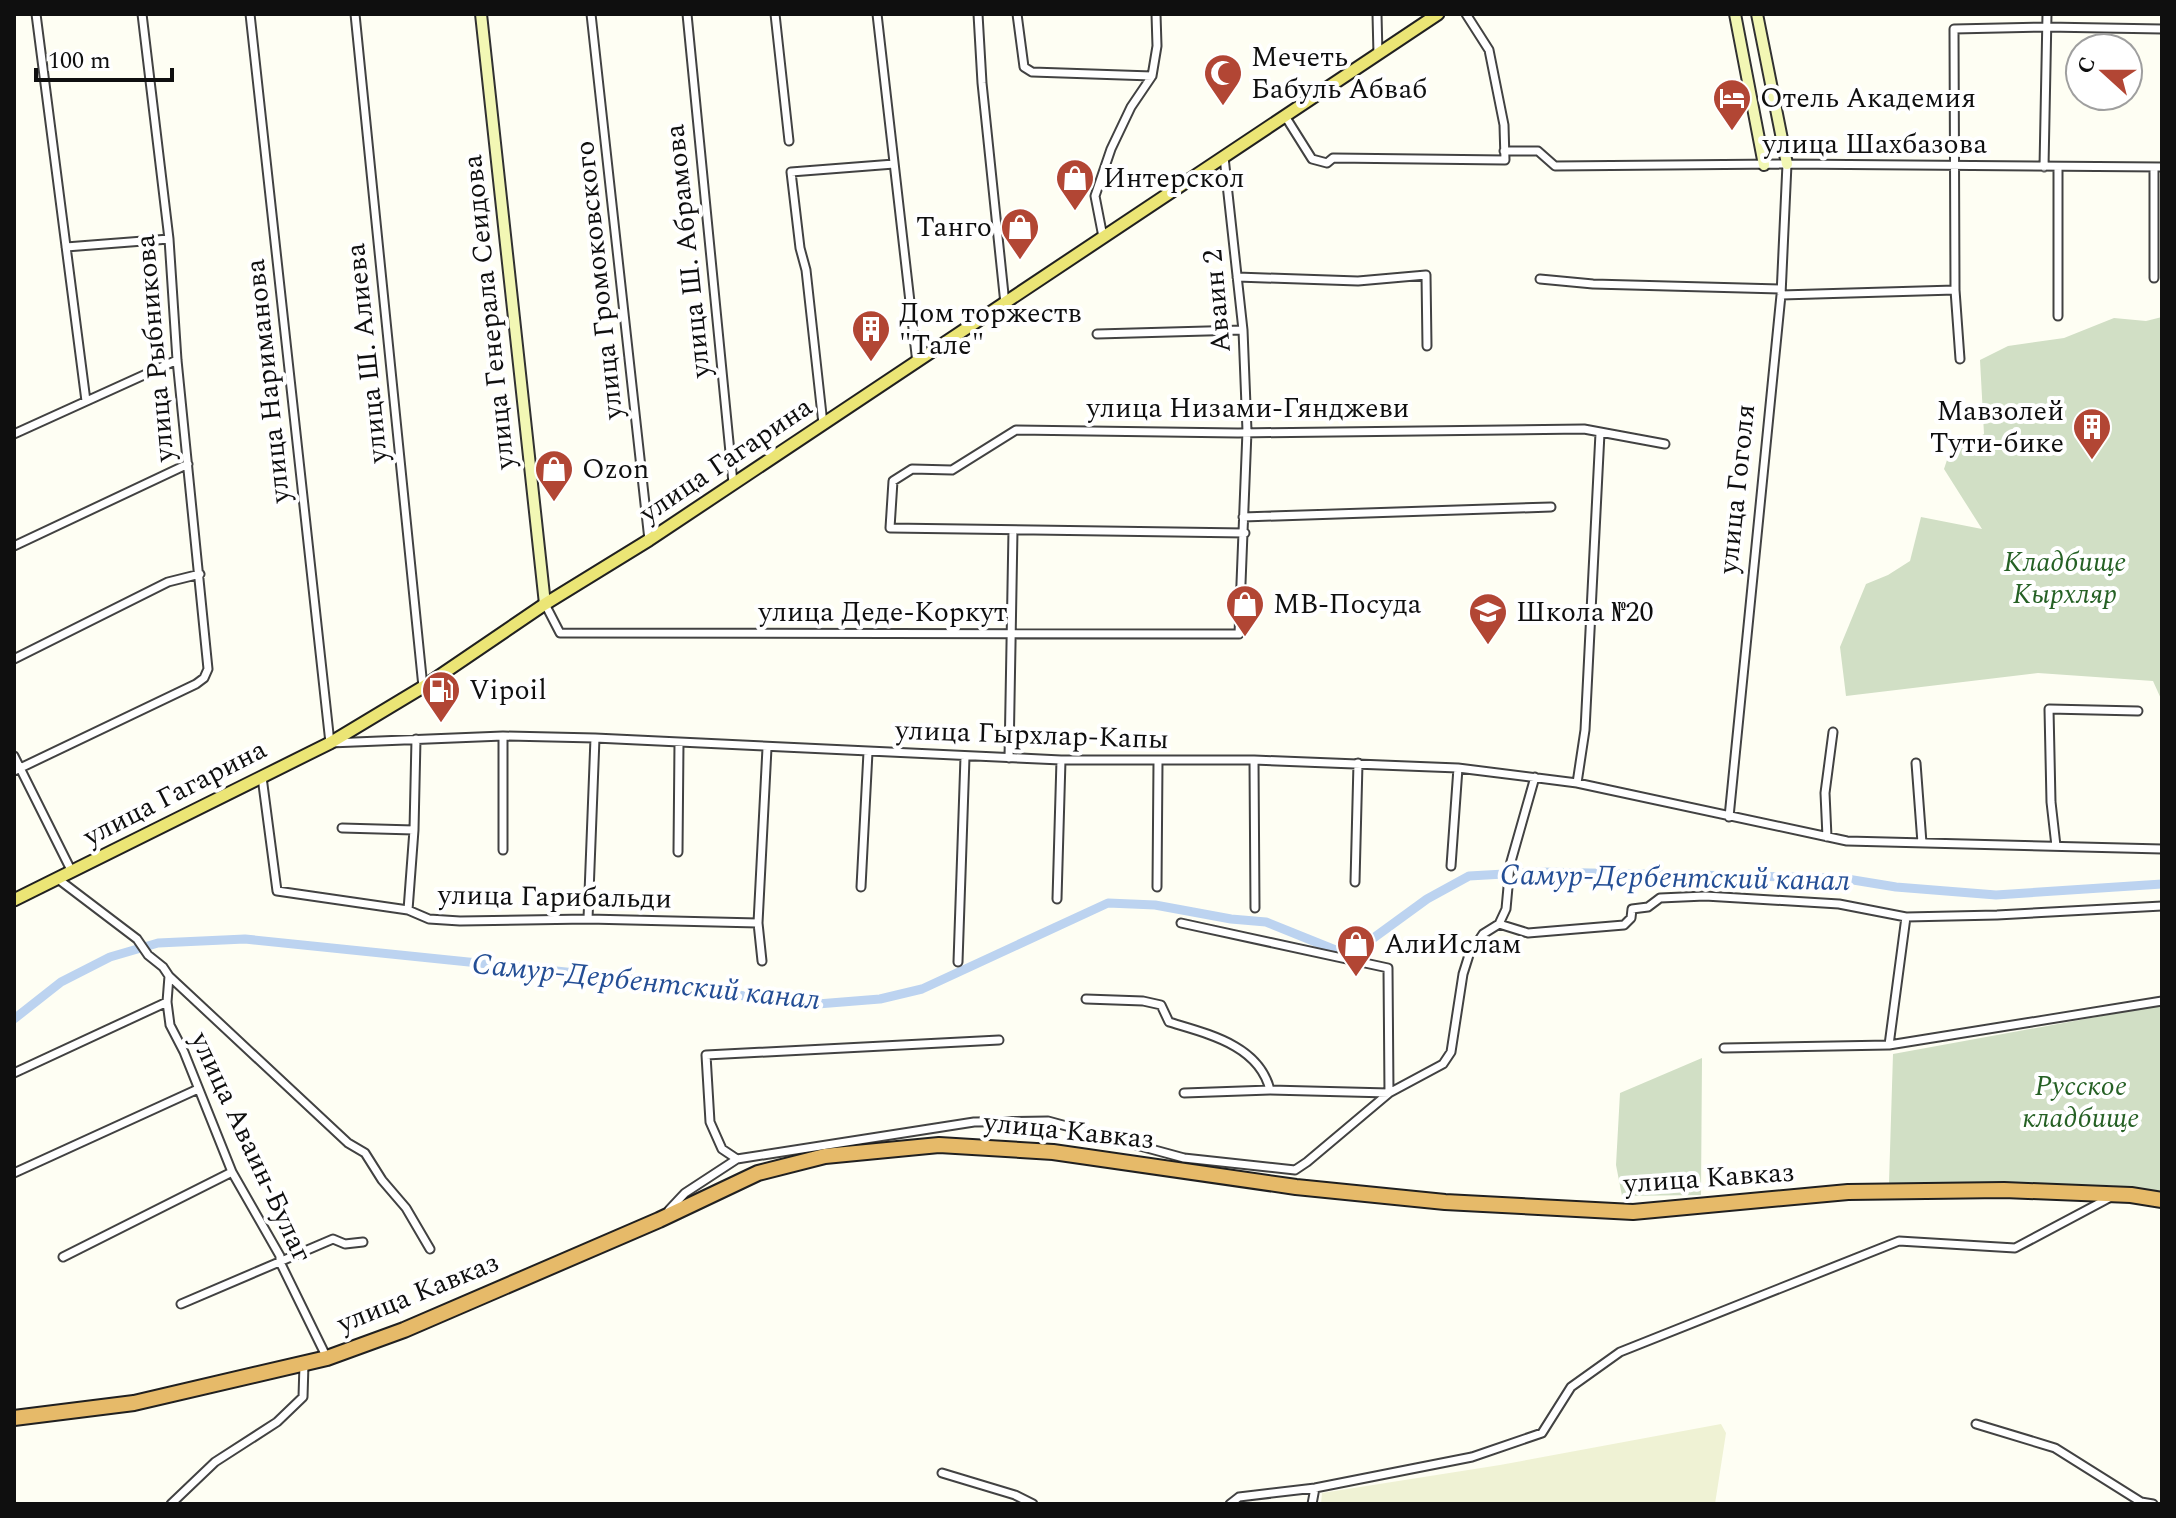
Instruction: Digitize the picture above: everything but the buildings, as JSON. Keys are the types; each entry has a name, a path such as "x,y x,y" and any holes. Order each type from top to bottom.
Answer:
{"highway":[{"name":"улица Кавказ","path":"14,1418 134,1403 327,1358 404,1330 659,1220 758,1173 825,1156 939,1145 1053,1152 1296,1187 1445,1202 1633,1212 1848,1192 2004,1190 2116,1194 2162,1200"}],"main road":[{"name":"улица Гагарина","path":"14,900 330,743 423,687 545,604 649,540 917,363 1438,14"}],"street":[{"path":"36,14 86,401"},
{"name":"улица Рыбникова","path":"17,769 196,684 204,678 208,669 177,360 169,239 142,14"},
{"name":"улица Нариманова","path":"250,14 330,743"},
{"name":"улица Ш. Алиева","path":"355,14 423,687"},
{"name":"улица Генерала Сеидова","path":"481,14 545,604"},
{"name":"улица Громоковского","path":"591,14 649,540"},
{"name":"улица Ш. Абрамова","path":"687,14 733,483"},
{"path":"775,14 789,141"},
{"path":"877,14 917,363"},
{"path":"978,14 982,83 1005,304"},
{"path":"1017,14 1021,57 1024,67 1032,72 1152,76"},
{"path":"1103,237 1095,196 1131,107 1152,76 1157,46 1156,14"},
{"path":"1377,14 1378,55"},
{"path":"1466,14 1489,50 1504,125 1505,156"},
{"path":"1735,14 1764,165"},
{"path":"1757,14 1787,164"},
{"path":"2044,167 2047,14"},
{"path":"1960,359 1955,290 1954,29 2162,29"},
{"name":"улица Шахбазова","path":"1285,116 1312,159 1327,163 1333,158 1505,156 1538,151 1555,166 1787,164 2158,168 2158,254 2154,278"},
{"name":"Аваин 2","path":"1224,157 1243,330 1247,431 1239,634"},
{"path":"823,424 806,270 800,248 791,172 894,164"},
{"name":"улица Гоголя","path":"1729,817 1781,292 1787,164"},
{"path":"2058,167 2058,316"},
{"path":"66,247 169,239"},
{"path":"1237,277 1358,281 1426,275 1427,346"},
{"path":"1540,279 1781,292 1955,290"},
{"path":"1097,334 1243,330"},
{"path":"14,434 177,360"},
{"name":"улица Низами-Гянджеви","path":"1013,530 890,528 893,481 912,469 952,470 1016,430 1553,428 1584,429 1665,444"},
{"path":"1577,783 1585,730 1600,433"},
{"path":"14,546 188,464"},
{"path":"1243,517 1551,507"},
{"path":"1009,758 1013,530 1245,533"},
{"path":"14,659 168,582 200,574"},
{"name":"улица Деде-Коркут","path":"545,604 560,633 1239,634"},
{"path":"2056,846 2051,802 2049,709 2138,711"},
{"path":"1827,837 1825,793 1833,732"},
{"path":"503,736 503,850"},
{"name":"улица Гырхлар-Капы","path":"330,743 503,736 595,738 965,757 1158,762 1254,760 1458,768 1577,783 1847,841 2162,849"},
{"path":"588,919 595,738"},
{"path":"408,910 416,739"},
{"path":"678,852 679,743"},
{"path":"762,961 758,923 767,748"},
{"path":"861,887 868,752"},
{"path":"14,756 17,769 72,872"},
{"path":"958,962 965,757"},
{"path":"1057,899 1061,760"},
{"path":"1254,760 1255,908"},
{"path":"1157,887 1158,762"},
{"path":"1355,882 1358,763"},
{"path":"1916,763 1922,843"},
{"path":"1451,866 1458,768"},
{"name":"улица Гарибальди","path":"262,777 277,891 408,910 429,919 758,923"},
{"path":"659,1220 685,1193 737,1159 974,1122 1048,1121 1184,1158 1295,1170 1389,1093 1443,1064 1451,1052 1463,974 1475,943 1499,924 1506,909 1510,865 1535,777"},
{"path":"342,828 414,830"},
{"path":"58,879 137,939 169,976 348,1143 365,1153 382,1180 406,1208 430,1249"},
{"path":"1499,924 1528,933 1624,925 1631,918 1632,909 1648,907 1657,899 1705,896 1839,904 1906,917 2162,906"},
{"path":"1889,1045 1906,917"},
{"path":"1181,923 1388,968 1389,1093"},
{"name":"улица Аваин-Булаг","path":"169,976 167,1002 170,1025 232,1172 280,1256 280,1262 327,1358"},
{"path":"1086,999 1143,1001 1161,1005 1169,1022 1217,1037 1246,1052 1267,1074 1270,1090"},
{"path":"1724,1048 1889,1045 2162,1001"},
{"path":"14,1073 167,1002"},
{"path":"737,1159 722,1149 710,1122 706,1055 999,1040"},
{"path":"14,1173 198,1089"},
{"path":"1184,1093 1270,1090 1389,1093"},
{"path":"1296,1187 1307,1162"},
{"path":"63,1257 232,1172"},
{"path":"1230,1504 1239,1497 1315,1488 1472,1457 1542,1433 1571,1387 1620,1352 1899,1241 2015,1248 2116,1194"},
{"path":"181,1304 333,1239 345,1244 363,1242"},
{"path":"171,1504 215,1462 277,1422 303,1397 304,1364"},
{"path":"1976,1424 2055,1448 2141,1502 2153,1504"},
{"path":"942,1473 1015,1495 1033,1504"},
{"path":"1312,1504 1315,1488"}],"green space":[{"name":"Кладбище Кырхляр","path":"2162,317 2162,701 2153,681 2038,673 1846,696 1840,647 1866,584 1910,561 1921,517 1982,529 1944,469 1949,454 1984,434 1980,360 2008,346 2064,338 2114,318 2146,321"},
{"name":"Русское кладбище","path":"2162,1005 2162,1191 2107,1185 1889,1183 1893,1054"},
{"path":"1702,1058 1701,1195 1622,1196 1616,1165 1620,1093"},
{"path":"1721,1424 1726,1433 1715,1504 1321,1504 1322,1493 1500,1465"}],"waterway":[{"name":"Самур-Дербентский канал","path":"14,1019 61,982 110,957 158,943 245,939 624,978 805,1005 880,999 922,989 1108,903 1155,905 1266,922 1338,951 1357,950 1427,899 1469,876 1540,872 1841,878 1896,887 1996,895 2162,884"}],"place":[{"name":"Мечеть Бабуль Абваб","path":"1223,107"},
{"name":"Отель Академия","path":"1732,132"},
{"name":"Интерскол","path":"1075,212"},
{"name":"Танго","path":"1020,261"},
{"name":"Дом торжеств \"Тале\"","path":"871,363"},
{"name":"Мавзолей Тути-бике","path":"2092,461"},
{"name":"Ozon","path":"554,503"},
{"name":"МВ-Посуда","path":"1245,638"},
{"name":"Школа №20","path":"1488,646"},
{"name":"Vipoil","path":"441,724"},
{"name":"АлиИслам","path":"1356,978"}]}
